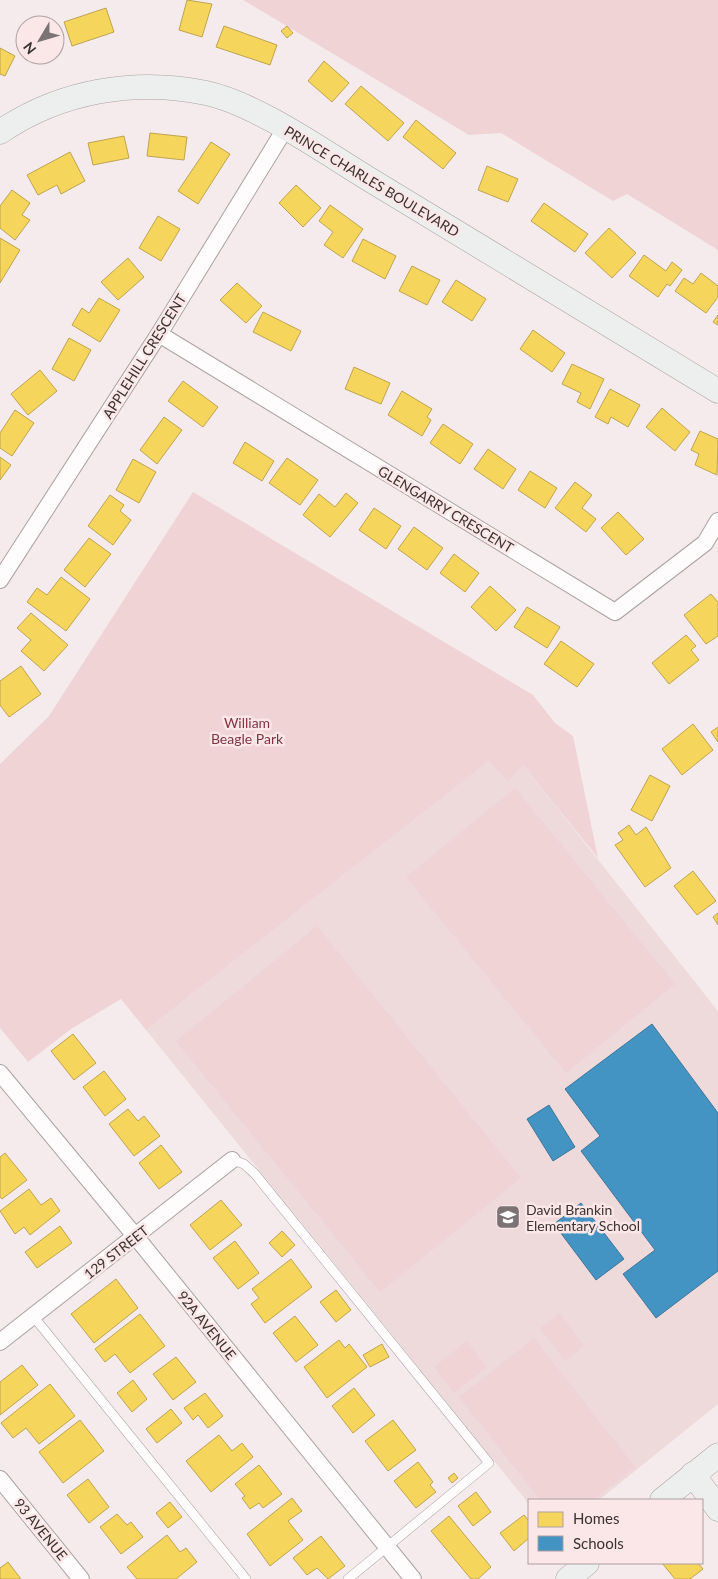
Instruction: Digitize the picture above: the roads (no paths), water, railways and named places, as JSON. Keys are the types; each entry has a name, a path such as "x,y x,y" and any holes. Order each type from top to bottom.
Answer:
{"street":[{"name":"PRINCE CHARLES BOULEVARD","path":"0,132 22,118 53,104 89,93 129,87 167,87 207,93 236,101 718,391"},
{"name":"APPLEHILL CRESCENT","path":"0,580 159,334 285,129"},
{"name":"GLENGARRY CRESCENT","path":"159,334 615,612 704,543 718,521"},
{"name":"92A AVENUE","path":"0,1073 136,1237 412,1579"},
{"name":"129 STREET","path":"0,1342 232,1160"},
{"path":"663,1499 718,1454"},
{"path":"693,1474 718,1509"},
{"name":"93 AVENUE","path":"0,1479 81,1579"},
{"path":"568,1579 586,1564"}],"lane":[{"path":"232,1160 244,1164 256,1174 489,1464 348,1579"},
{"path":"33,1316 246,1579"}],"place":[{"name":"David Brankin Elementary School","path":"508,1217"}],"park label":[{"name":"William Beagle Park","path":"247,730"}]}
